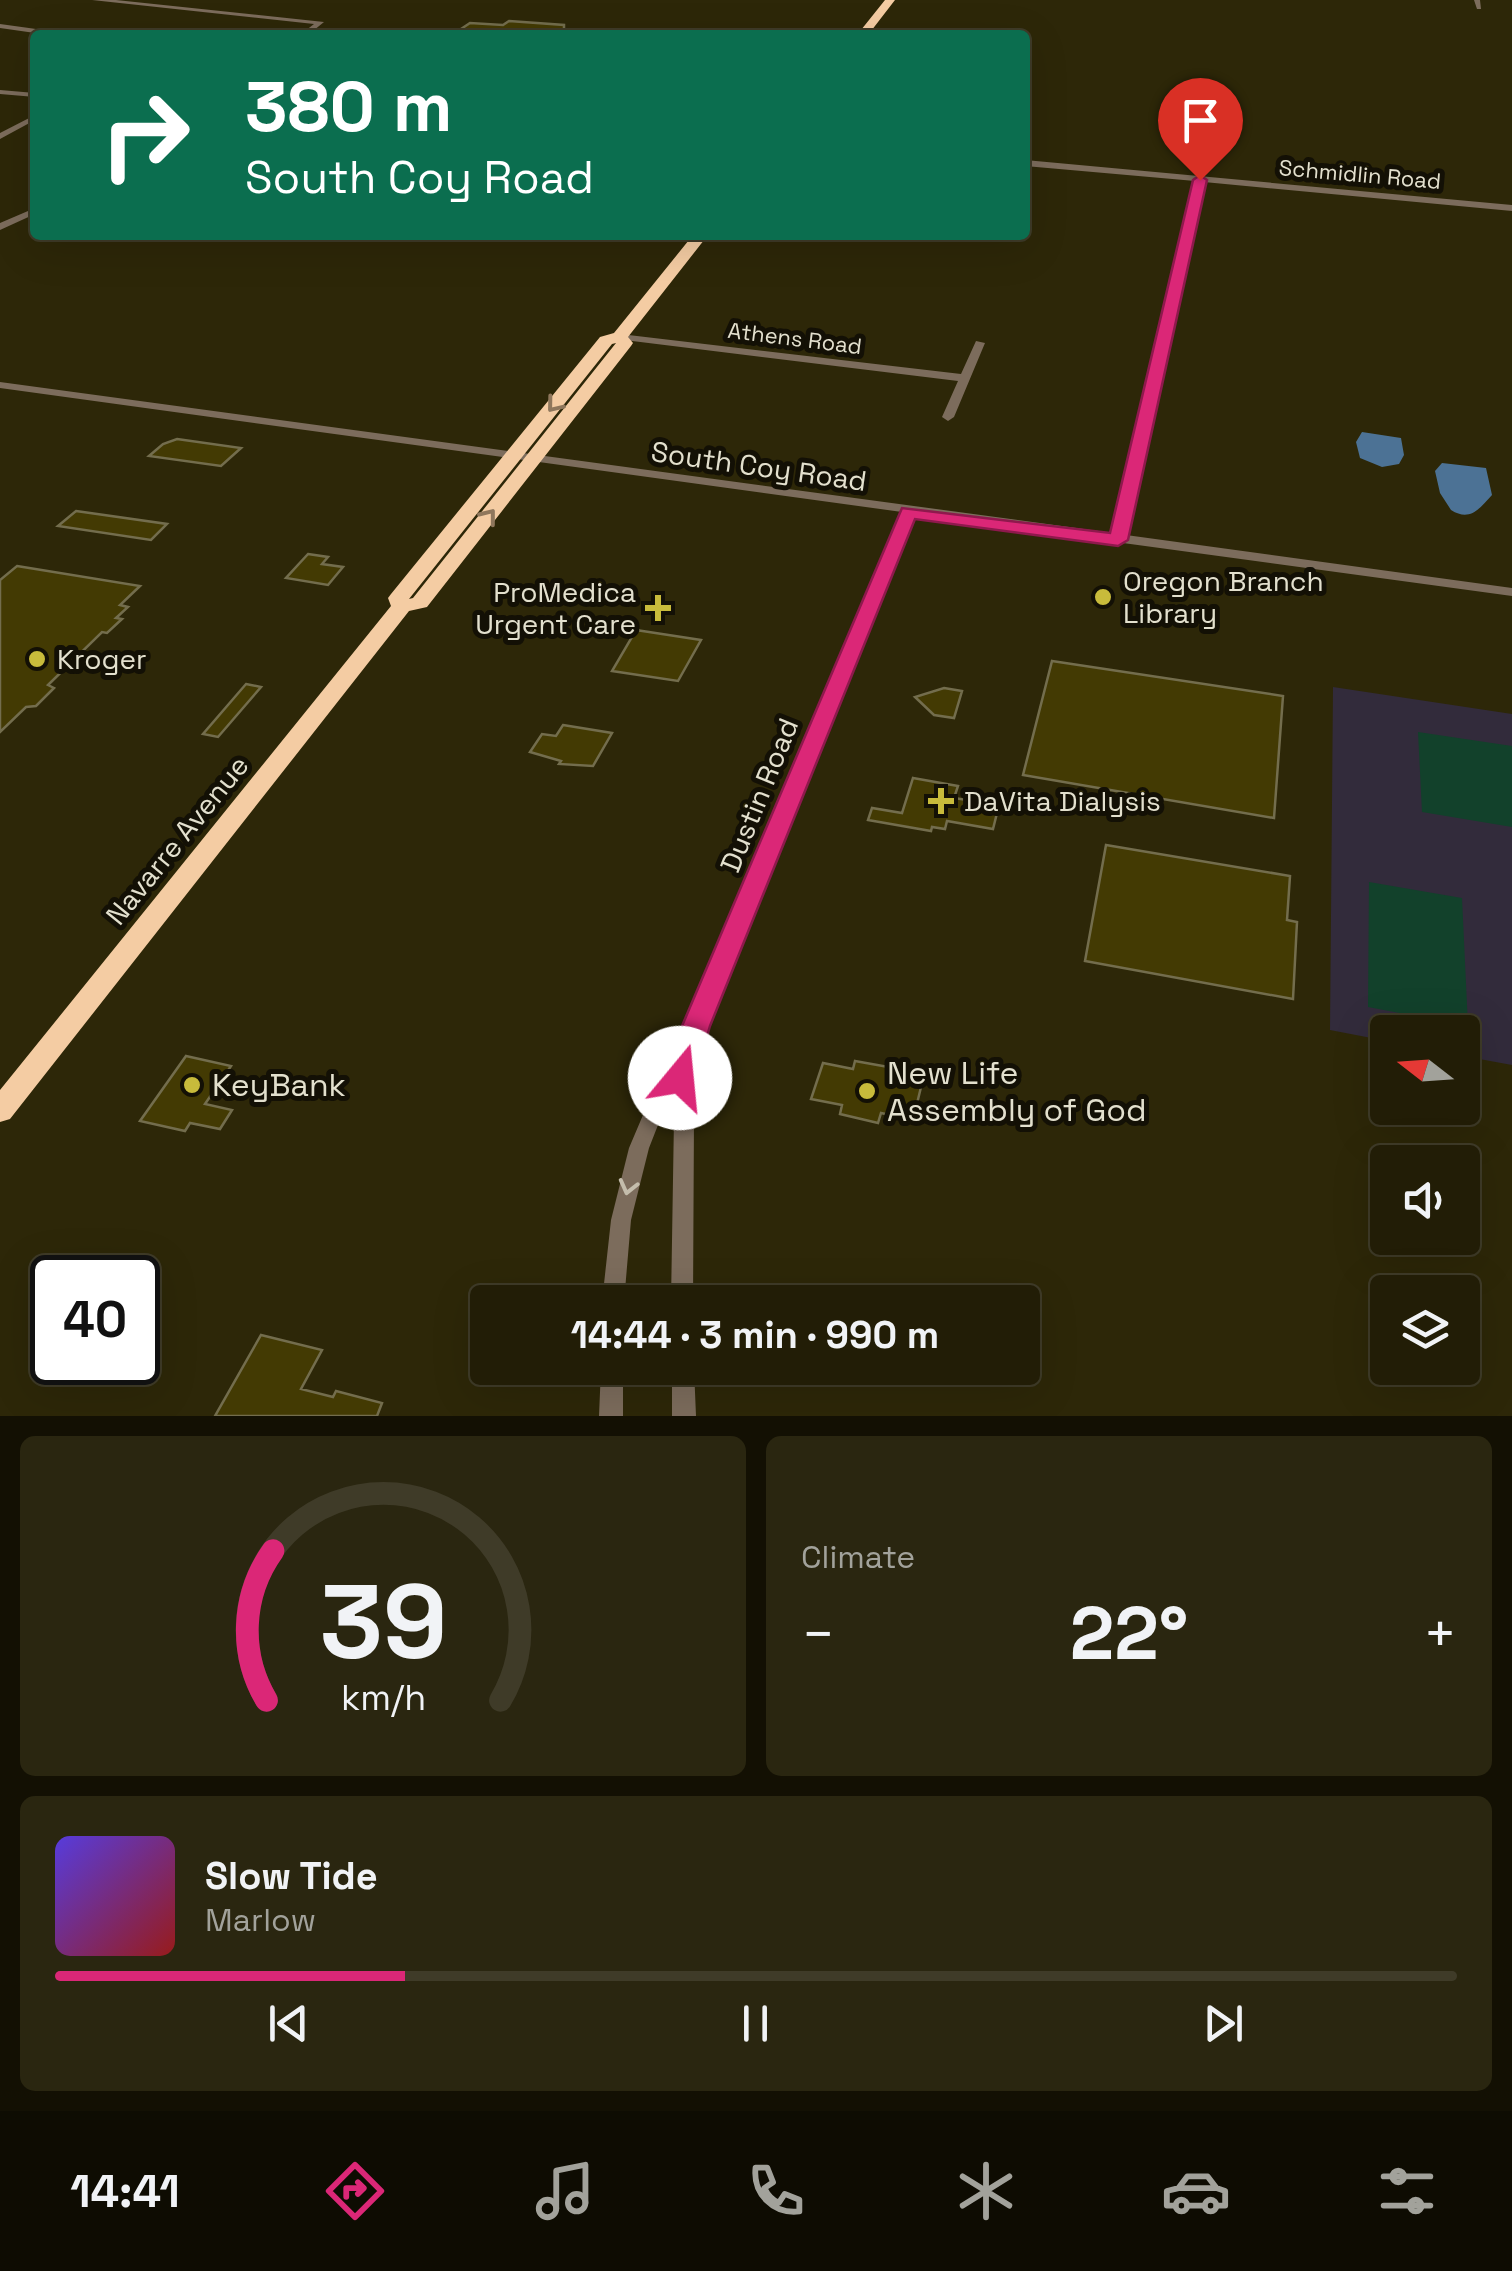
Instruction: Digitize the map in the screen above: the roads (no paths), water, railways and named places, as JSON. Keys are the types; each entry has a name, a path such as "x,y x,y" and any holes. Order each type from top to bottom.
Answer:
{"highway":[{"path":"866,30 890,0"},
{"name":"Navarre Avenue","path":"402,606 398,598 606,340 620,337 697,240"},
{"name":"Navarre Avenue","path":"0,1112 402,606 420,602 533,461 625,342 620,337"},
{"path":"600,348 609,351 602,361 603,371"}],"street":[{"path":"95,0 319,21 320,25 312,30"},
{"path":"0,26 30,30"},
{"path":"0,92 30,95"},
{"path":"0,136 30,120"},
{"name":"Schmidlin Road","path":"1030,164 1512,208"},
{"path":"1118,540 1200,180"},
{"path":"0,227 30,213"},
{"name":"Athens Road","path":"620,337 965,378"},
{"path":"948,418 980,343"},
{"name":"South Coy Road","path":"0,386 1512,592"},
{"name":"Dustin Road","path":"615,1285 621,1220 639,1148 650,1120 672,1104 696,1026 908,512"},
{"path":"672,1104 684,1116 682,1285"},
{"path":"611,1416 612,1385"},
{"path":"683,1385 684,1416"}],"water":[{"path":"1362,432 1401,438 1404,455 1399,464 1382,467 1360,458 1356,442"},
{"path":"1442,463 1486,468 1492,495 1469,514 1451,510 1440,493 1435,471"}],"place":[{"name":"Oregon Branch Library","path":"1103,597"},
{"name":"ProMedica Urgent Care","path":"658,608"},
{"name":"Kroger","path":"37,659"},
{"name":"DaVita Dialysis","path":"941,801"},
{"name":"KeyBank","path":"192,1085"},
{"name":"New Life Assembly of God","path":"867,1091"}]}
